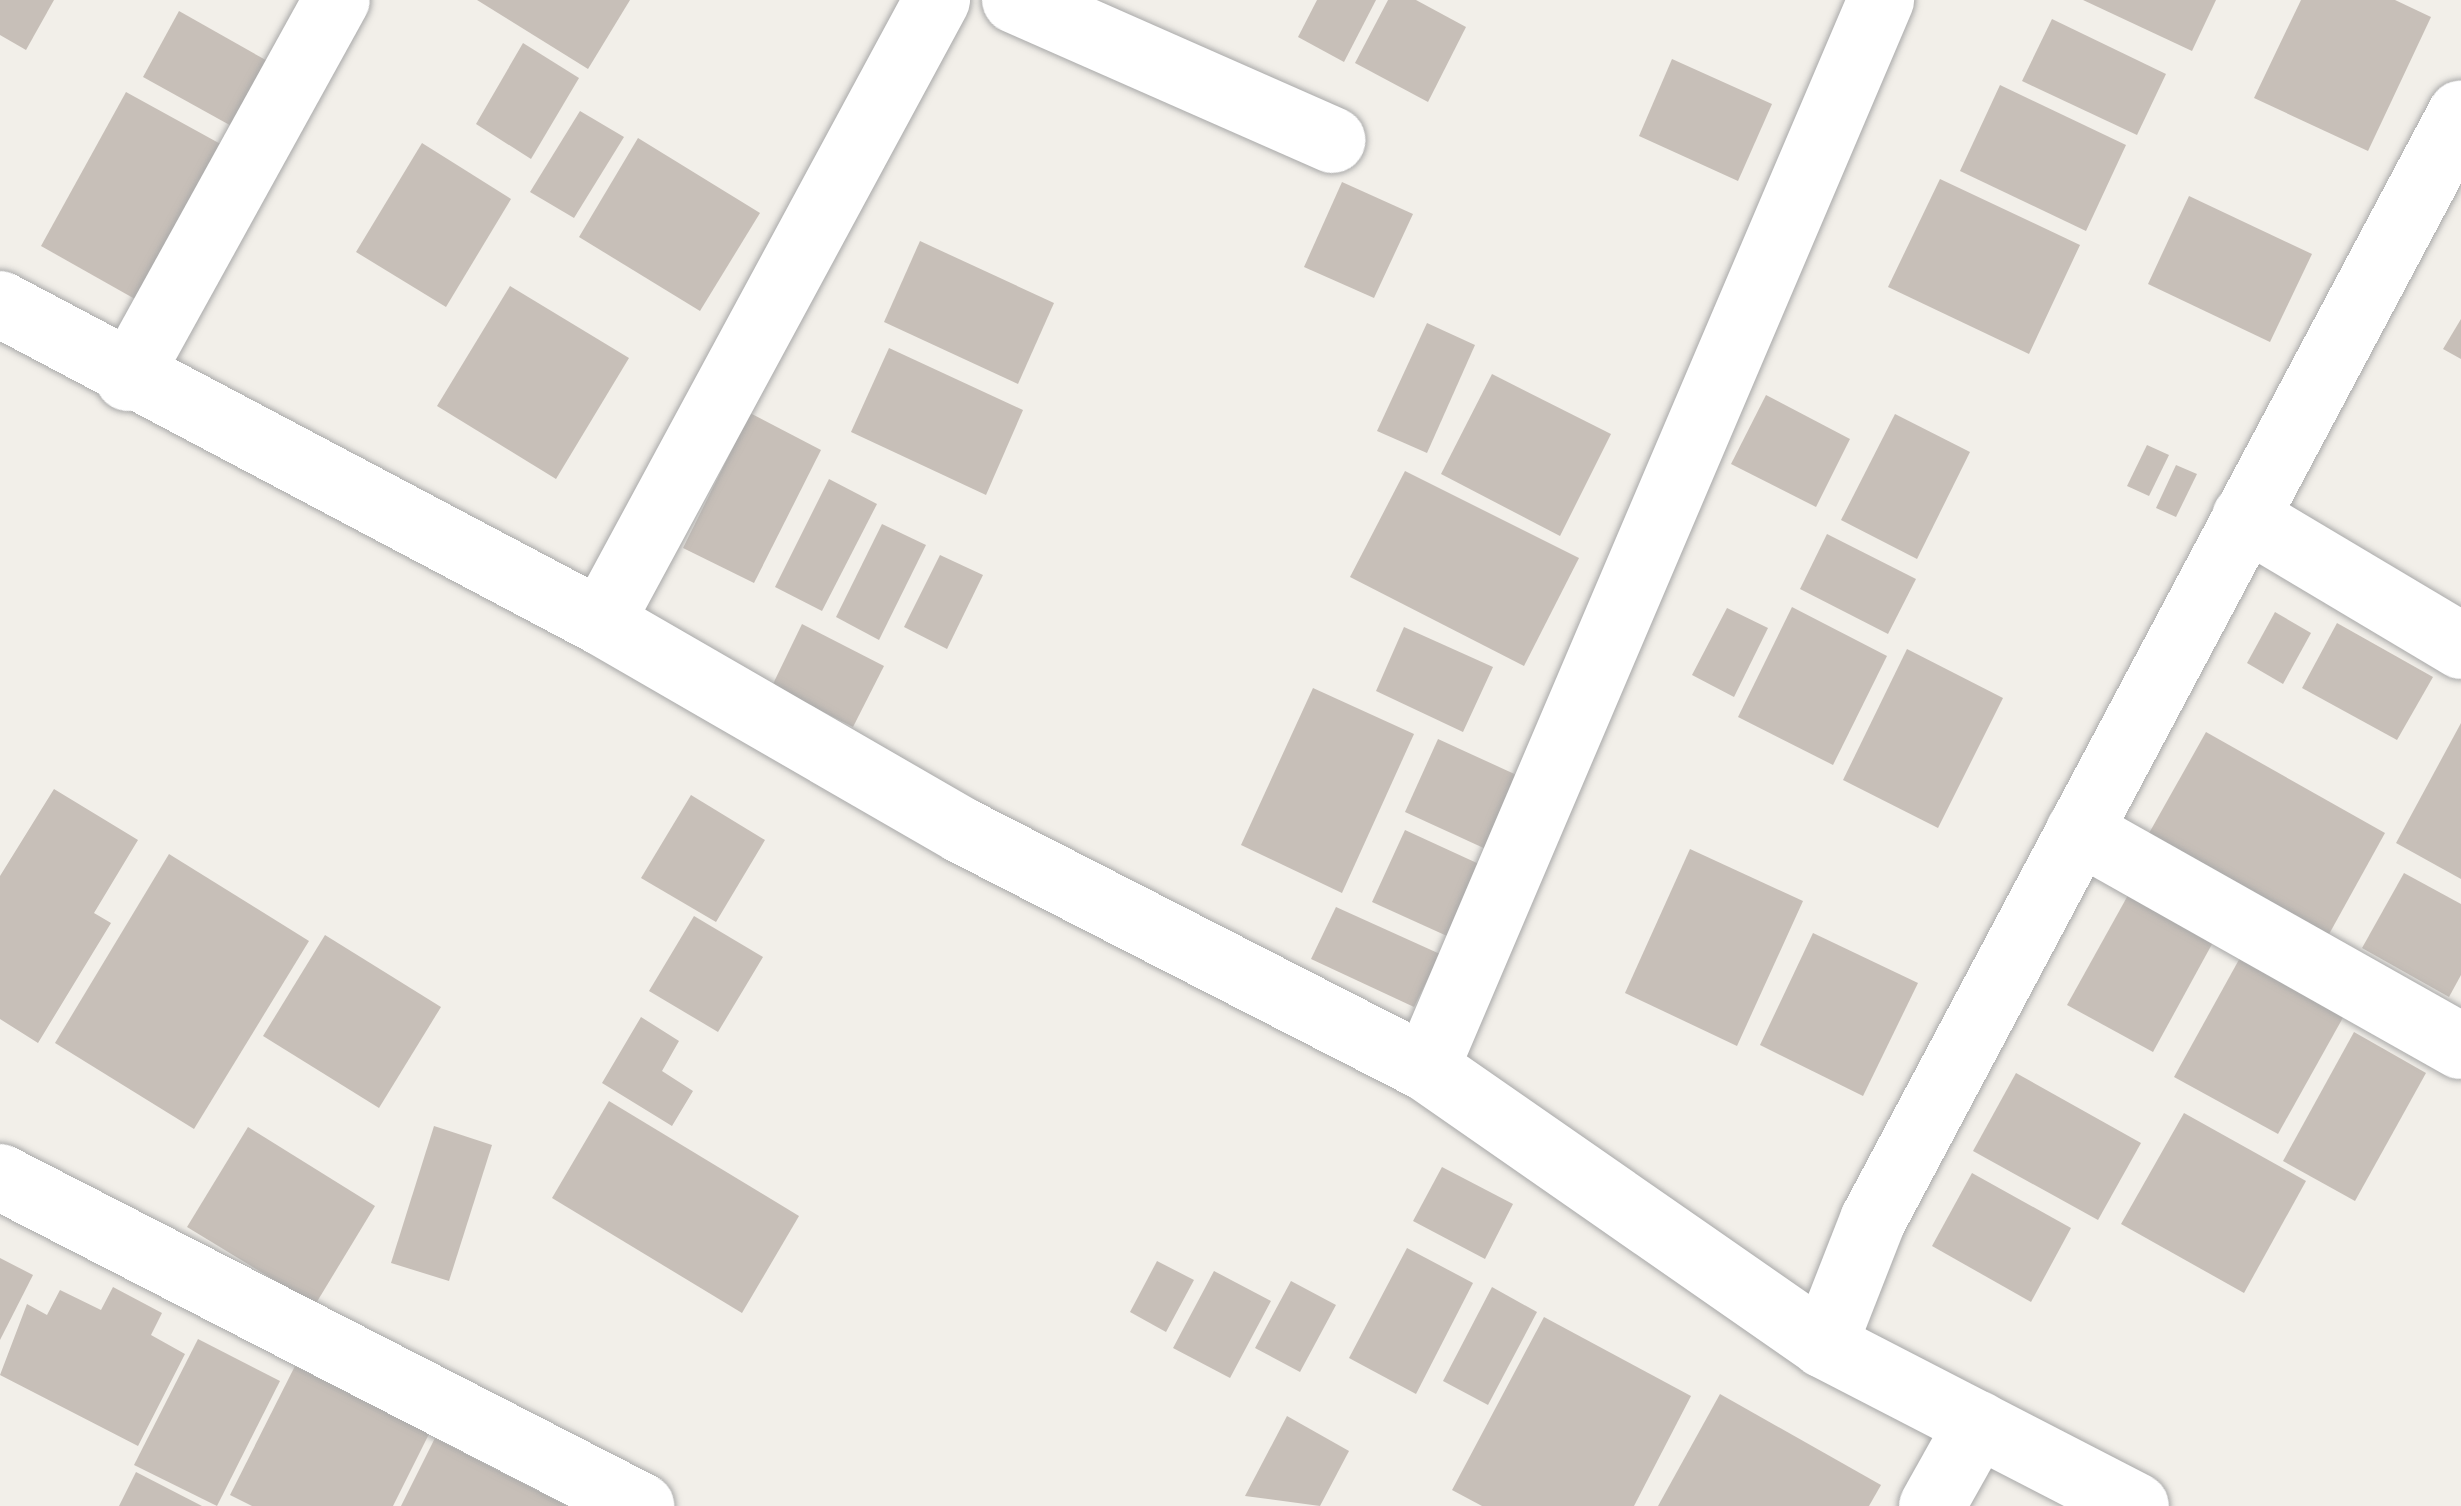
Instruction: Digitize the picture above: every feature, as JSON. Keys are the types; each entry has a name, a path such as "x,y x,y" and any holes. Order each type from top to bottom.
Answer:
{"street":[{"path":"128,378 337,0"},
{"path":"601,622 937,0"},
{"path":"1015,0 1333,140"},
{"path":"1426,1068 1881,0"},
{"path":"1824,1345 1873,1220 2246,517 2455,137"},
{"path":"0,304 128,378 601,622 963,831 1426,1068 1824,1345 2136,1506"},
{"path":"2246,517 2461,646"},
{"path":"2079,831 2461,1046"},
{"path":"0,1178 641,1506"},
{"path":"1932,1506 1978,1424"}],"building":[{"path":"0,0 54,0 26,50 0,35"},
{"path":"477,0 630,0 588,69"},
{"path":"1317,0 1376,0 1344,62 1298,37"},
{"path":"1388,0 1416,0 1466,27 1428,102 1355,63"},
{"path":"2083,0 2216,0 2192,51"},
{"path":"2301,0 2395,0 2431,17 2368,151 2254,98"},
{"path":"179,11 271,63 235,128 143,77"},
{"path":"2052,19 2166,74 2137,135 2022,81"},
{"path":"523,43 579,78 531,159 476,124"},
{"path":"1672,59 1772,104 1738,181 1639,136"},
{"path":"2000,85 2126,145 2086,231 1960,171"},
{"path":"126,92 226,147 142,303 41,246"},
{"path":"580,111 624,137 574,218 530,192"},
{"path":"638,138 760,213 700,311 579,237"},
{"path":"422,143 511,199 446,307 356,252"},
{"path":"1940,179 2080,245 2029,354 1888,287"},
{"path":"1342,182 1413,214 1374,298 1304,267"},
{"path":"2189,196 2312,254 2270,342 2148,284"},
{"path":"920,241 1054,303 1018,384 884,322"},
{"path":"510,286 629,358 556,479 437,406"},
{"path":"2461,319 2461,359 2443,349"},
{"path":"1427,323 1475,345 1427,453 1377,431"},
{"path":"889,348 1023,410 986,495 851,432"},
{"path":"1492,374 1611,434 1560,536 1441,474"},
{"path":"1766,395 1850,439 1816,507 1731,464"},
{"path":"750,413 821,450 754,583 683,548"},
{"path":"1895,414 1970,452 1917,559 1841,520"},
{"path":"2147,445 2169,455 2149,496 2127,486"},
{"path":"2176,465 2197,474 2176,517 2156,508"},
{"path":"1405,471 1579,558 1524,666 1350,577"},
{"path":"829,479 877,504 822,611 775,587"},
{"path":"882,524 926,545 879,640 836,617"},
{"path":"1827,534 1916,579 1888,634 1800,589"},
{"path":"940,555 983,575 947,649 904,627"},
{"path":"1792,607 1887,656 1833,765 1738,717"},
{"path":"1727,608 1768,628 1734,697 1692,675"},
{"path":"2275,612 2311,633 2283,684 2247,663"},
{"path":"2337,623 2433,677 2397,740 2302,688"},
{"path":"802,624 884,666 853,727 772,686"},
{"path":"1404,627 1493,667 1463,732 1376,691"},
{"path":"1907,649 2003,698 1938,828 1843,780"},
{"path":"1313,688 1414,734 1342,893 1241,845"},
{"path":"2461,723 2461,879 2396,843"},
{"path":"2206,732 2385,833 2328,936 2148,835"},
{"path":"1438,739 1521,777 1488,850 1405,812"},
{"path":"54,789 138,840 94,913 111,923 38,1043 0,1019 0,876"},
{"path":"691,795 765,840 716,922 641,878"},
{"path":"1405,830 1479,864 1447,936 1372,902"},
{"path":"1690,849 1803,901 1737,1046 1625,993"},
{"path":"169,854 309,941 194,1129 55,1043"},
{"path":"2404,873 2461,904 2461,975 2449,997 2362,948"},
{"path":"2132,888 2217,935 2153,1052 2067,1005"},
{"path":"1336,907 1440,954 1414,1007 1311,959"},
{"path":"694,916 763,957 718,1032 649,991"},
{"path":"1813,933 1918,983 1863,1096 1760,1045"},
{"path":"325,935 441,1007 379,1108 263,1036"},
{"path":"2241,956 2345,1014 2278,1134 2174,1077"},
{"path":"641,1017 679,1041 662,1071 693,1091 672,1126 602,1083"},
{"path":"2354,1032 2426,1073 2355,1201 2283,1161"},
{"path":"2016,1073 2141,1143 2098,1220 1973,1151"},
{"path":"609,1101 799,1216 742,1313 552,1198"},
{"path":"2184,1113 2306,1181 2244,1293 2121,1224"},
{"path":"434,1126 492,1145 449,1281 391,1263"},
{"path":"248,1127 375,1206 315,1305 187,1227"},
{"path":"1442,1167 1513,1204 1485,1259 1413,1221"},
{"path":"1972,1173 2071,1228 2031,1302 1932,1246"},
{"path":"1407,1248 1473,1283 1416,1394 1349,1358"},
{"path":"0,1258 33,1275 0,1340"},
{"path":"1157,1261 1194,1280 1166,1332 1130,1312"},
{"path":"1214,1271 1271,1301 1230,1378 1173,1348"},
{"path":"1291,1281 1336,1305 1300,1372 1255,1348"},
{"path":"113,1287 162,1313 151,1335 185,1354 138,1446 0,1375 27,1304 47,1315 60,1290 101,1310"},
{"path":"1492,1287 1537,1312 1488,1405 1443,1381"},
{"path":"1544,1317 1691,1396 1634,1506 1482,1506 1452,1490"},
{"path":"198,1339 280,1381 217,1506 134,1465"},
{"path":"295,1366 429,1434 393,1506 252,1506 230,1495"},
{"path":"1720,1394 1881,1485 1869,1506 1658,1506"},
{"path":"1287,1416 1349,1451 1320,1506 1245,1496"},
{"path":"435,1438 567,1506 401,1506"},
{"path":"136,1472 202,1506 119,1506"}]}
